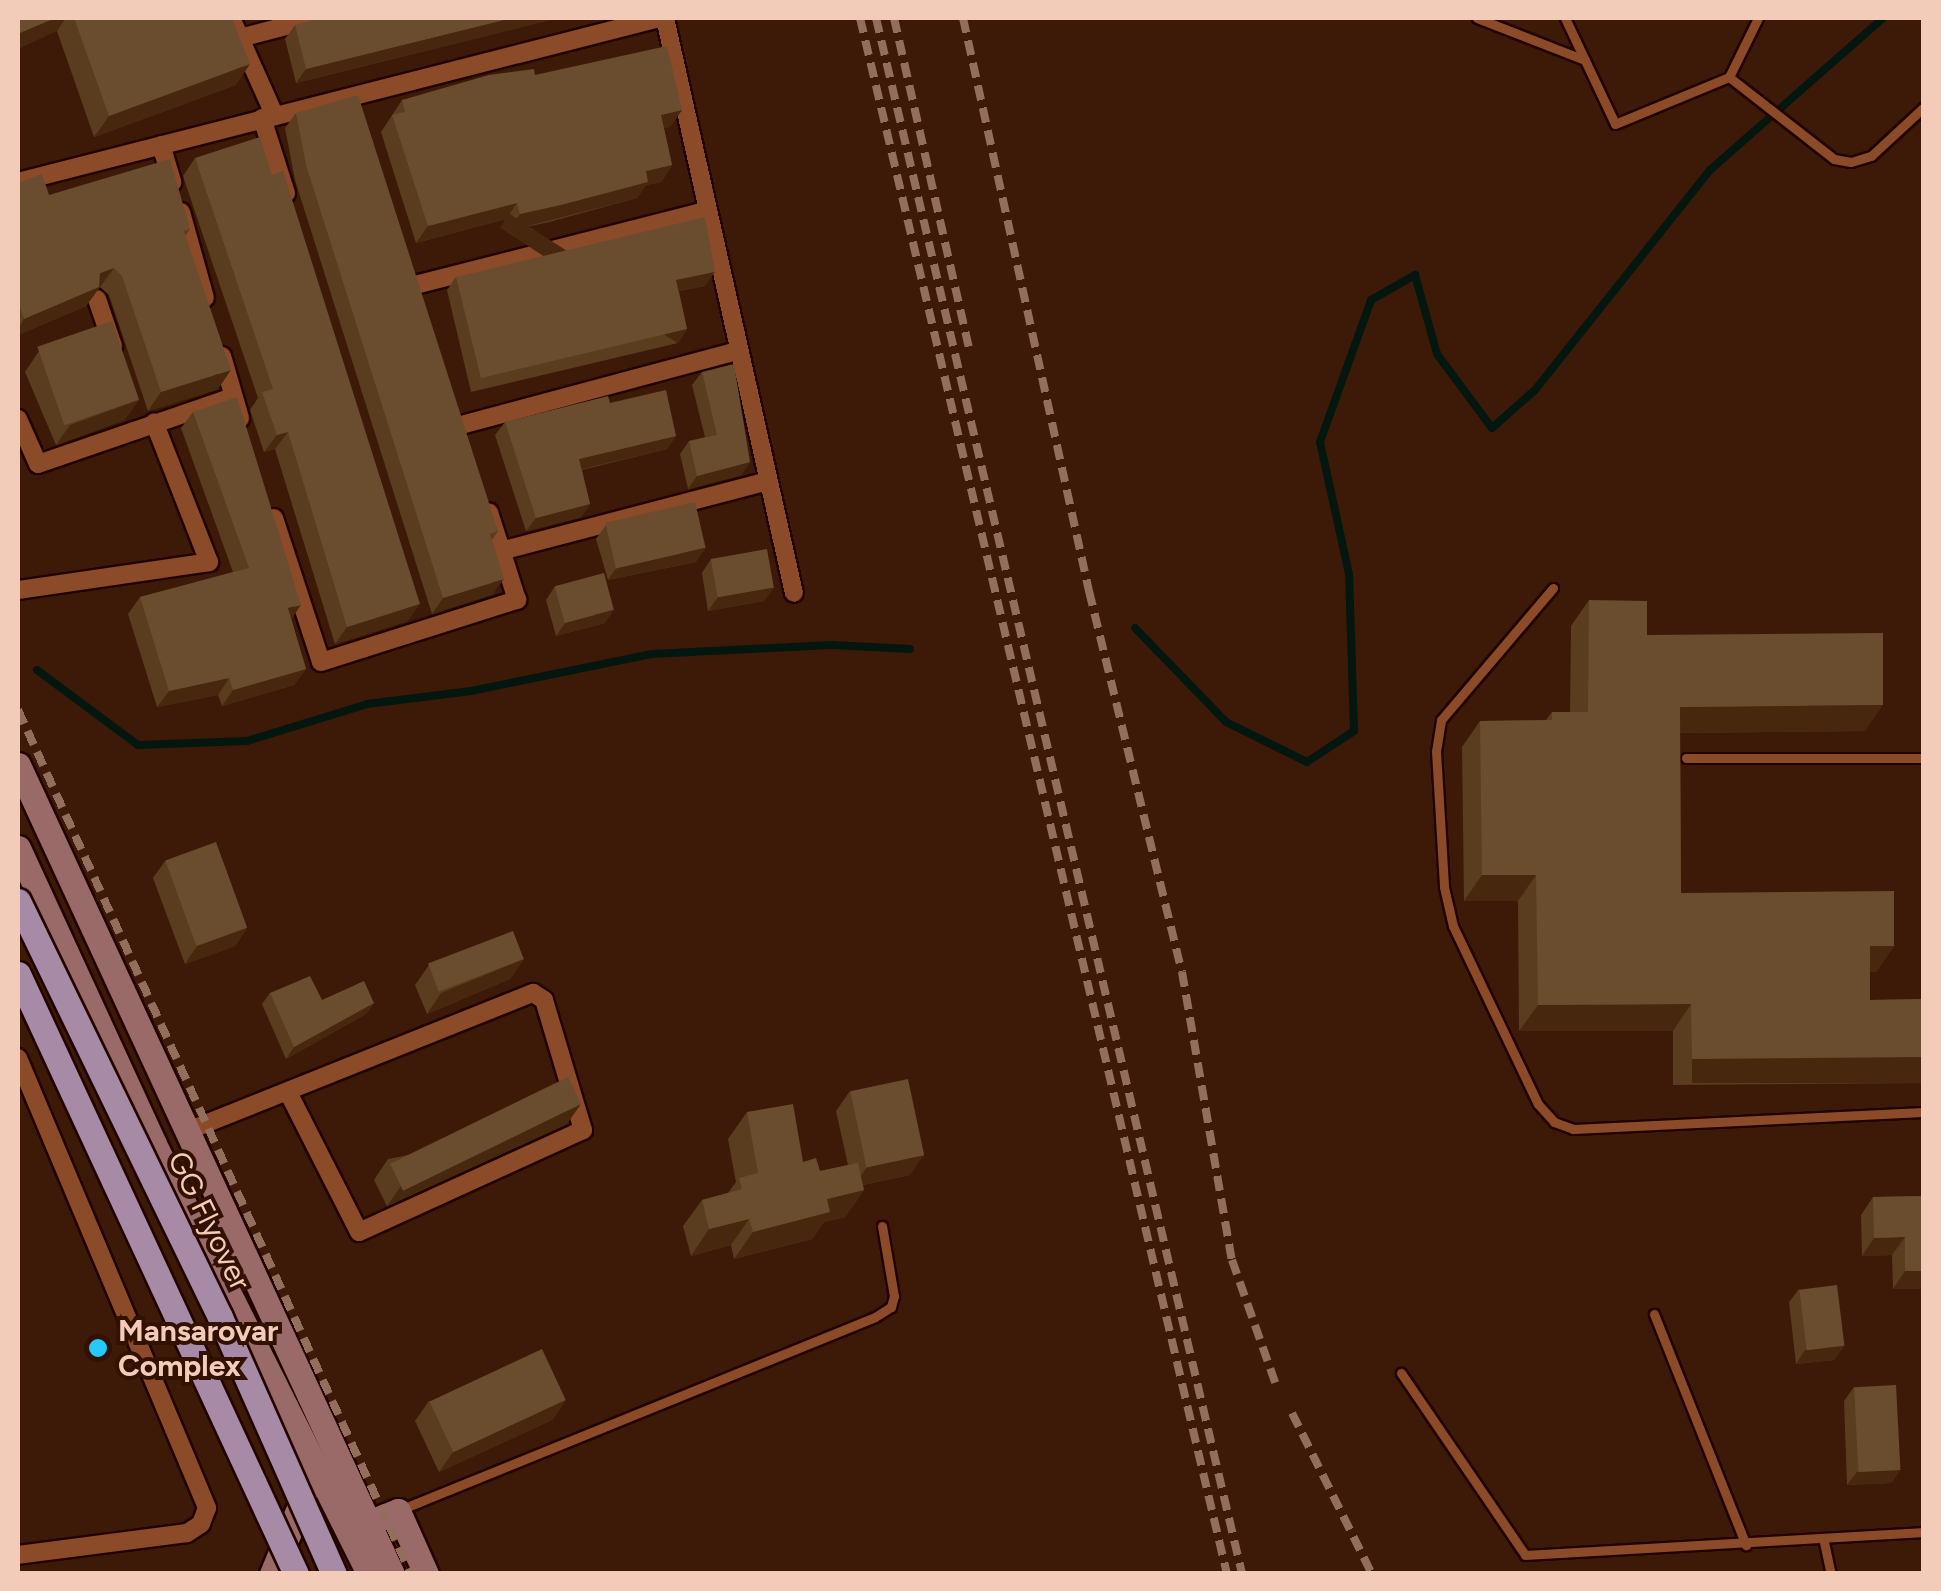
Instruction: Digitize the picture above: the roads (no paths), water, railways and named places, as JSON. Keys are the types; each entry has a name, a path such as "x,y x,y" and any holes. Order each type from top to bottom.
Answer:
{"main road":[{"path":"18,765 392,1574"},
{"path":"18,848 154,1144 369,1574"},
{"name":"GG Flyover","path":"18,902 220,1317 334,1574"},
{"path":"18,974 296,1574"},
{"path":"272,1574 313,1460"},
{"path":"368,1524 398,1511 426,1574"}],"street":[{"path":"231,18 268,116 292,212"},
{"path":"240,38 316,18"},
{"path":"18,182 268,116 358,101 662,18 794,593"},
{"path":"161,144 246,435"},
{"path":"416,285 705,211"},
{"path":"97,300 122,372"},
{"path":"461,425 737,350"},
{"path":"18,420 38,464 143,420 234,397"},
{"path":"18,590 208,562 143,420"},
{"path":"501,551 768,480"},
{"path":"265,492 321,662 517,600 484,497"},
{"path":"418,610 424,630"},
{"path":"185,1132 534,992 544,1000 583,1130 359,1232 288,1092"},
{"path":"18,1058 207,1508 201,1524 187,1534 18,1555"}],"lane":[{"path":"1477,18 1585,60"},
{"path":"1565,18 1615,124 1730,77 1758,18"},
{"path":"1730,77 1834,159 1851,162 1871,156 1924,107"},
{"path":"1552,588 1441,720 1436,751 1444,887 1452,926 1538,1104 1554,1122 1574,1129 1924,1112"},
{"path":"1686,758 1924,758"},
{"path":"398,1511 875,1317 891,1307 894,1296 882,1226"},
{"path":"1654,1314 1746,1545"},
{"path":"1401,1373 1525,1555 1824,1542 1924,1532"},
{"path":"1824,1542 1831,1574"}],"waterway":[{"path":"1135,628 1226,722 1307,762 1354,731 1349,574 1320,442 1371,300 1415,275 1437,354 1492,428 1535,390 1710,170 1883,18"},
{"path":"37,670 138,745 247,741 367,704 471,691 652,654 831,645 910,649"}],"railway":[{"path":"860,18 1227,1574"},
{"path":"876,18 1242,1574"},
{"path":"894,18 969,347"},
{"path":"963,18 1089,591 1182,972 1232,1260 1277,1388"},
{"path":"18,710 411,1574"},
{"path":"1292,1413 1372,1574"}],"place":[{"name":"Mansarovar Complex","path":"98,1348"}]}
